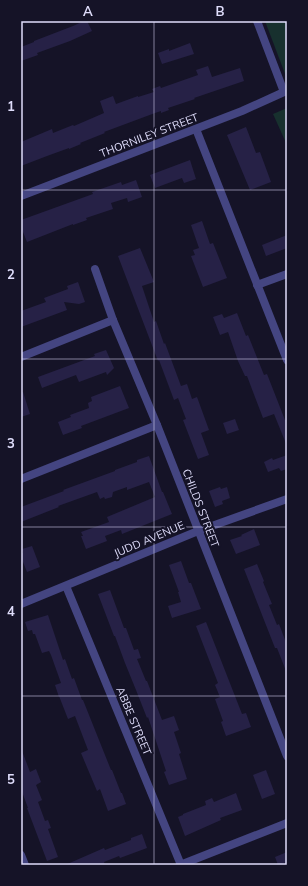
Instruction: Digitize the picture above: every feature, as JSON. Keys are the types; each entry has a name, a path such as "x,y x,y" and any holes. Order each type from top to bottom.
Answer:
{"street":[{"name":"THORNILEY STREET","path":"21,196 242,111 284,92 257,21"},
{"path":"196,129 287,360"},
{"name":"CHILDS STREET","path":"95,269 113,320 157,425 287,756"},
{"path":"257,285 287,274"},
{"path":"21,357 113,320"},
{"path":"21,479 157,425"},
{"name":"JUDD AVENUE","path":"21,604 198,531 287,499"},
{"name":"ABBE STREET","path":"66,586 181,865"},
{"path":"181,865 287,823"},
{"path":"21,856 25,865"}],"green space":[{"path":"265,21 287,21 287,79"},
{"path":"287,108 287,145 273,114"}],"building":[{"path":"87,21 92,31 21,61 21,47"},
{"path":"190,43 194,54 162,64 158,53 169,49 169,51"},
{"path":"208,66 212,77 240,68 244,81 168,108 169,110 161,113 161,111 104,132 105,133 69,149 21,166 21,142 52,129 53,133 73,125 74,126 104,113 100,101 113,96 116,104 154,92 152,89 160,86 161,88 198,75 196,70"},
{"path":"246,127 256,153 260,152 271,182 250,190 227,135"},
{"path":"190,160 196,179 184,183 182,178 155,188 150,175"},
{"path":"136,180 142,197 128,202 127,198 111,203 113,209 86,218 87,220 27,242 21,227 21,220 93,194 92,192 121,182 122,185"},
{"path":"202,221 210,244 213,243 227,278 203,287 191,256 195,255 193,250 199,248 191,225"},
{"path":"287,235 287,248 266,256 262,245"},
{"path":"140,248 154,282 142,286 154,322 156,321 181,386 187,384 192,399 197,397 209,430 201,433 209,455 198,459 183,420 186,419 178,398 174,400 118,256"},
{"path":"78,282 85,302 79,304 64,302 67,310 21,327 21,311 46,302 44,298 68,289 67,286"},
{"path":"237,313 246,336 248,335 264,375 267,374 285,420 287,420 287,446 274,414 263,418 247,376 245,376 238,361 228,332 220,335 213,317 222,314 224,318"},
{"path":"106,350 114,368 107,375 106,372 79,382 76,375 42,388 38,377 95,356 94,354"},
{"path":"120,386 129,408 81,426 82,428 63,435 58,422 71,417 70,415 89,408 88,403 92,401 91,397"},
{"path":"21,392 23,392 30,414 21,417"},
{"path":"235,419 239,430 227,434 223,423"},
{"path":"287,455 287,469 281,471 279,468 268,472 264,462 272,458 273,460"},
{"path":"149,456 172,514 122,534 121,530 105,536 107,541 86,549 81,532 109,522 107,517 155,497 149,482 127,490 127,487 113,492 112,497 105,499 104,497 100,499 97,492 58,506 59,507 21,522 21,507 115,471"},
{"path":"220,487 221,489 227,487 230,498 222,501 223,504 215,507 209,491"},
{"path":"254,529 260,545 236,554 230,540 242,536 241,535"},
{"path":"32,546 40,567 27,572 21,557 21,553 23,553 22,549"},
{"path":"181,561 201,609 172,618 168,606 181,602 169,565"},
{"path":"257,564 272,604 269,605 277,625 279,624 287,645 287,671 277,648 275,648 244,569"},
{"path":"110,590 134,650 138,649 141,658 137,659 162,720 174,716 179,730 174,732 187,779 169,785 164,772 166,771 148,717 147,718 98,594"},
{"path":"48,615 63,660 65,659 72,679 74,678 126,804 108,811 100,789 97,791 81,753 88,750 75,716 68,719 59,697 55,685 61,683 51,655 49,651 42,653 35,634 33,634 32,630 28,631 25,622"},
{"path":"206,622 242,714 246,713 251,727 226,736 221,722 223,721 215,699 220,697 215,685 218,683 196,626"},
{"path":"21,751 30,772 36,769 41,782 36,785 42,800 38,802 45,821 48,820 51,828 48,829 58,857 47,861 21,789"},
{"path":"266,770 275,794 262,799 253,775"},
{"path":"236,793 242,810 220,818 221,820 185,836 178,817 206,805 205,801 212,798 214,802"},
{"path":"142,834 147,848 104,862 105,865 65,865 104,848 105,850 131,840 131,838"},
{"path":"287,852 287,862 278,865 275,857"}]}
